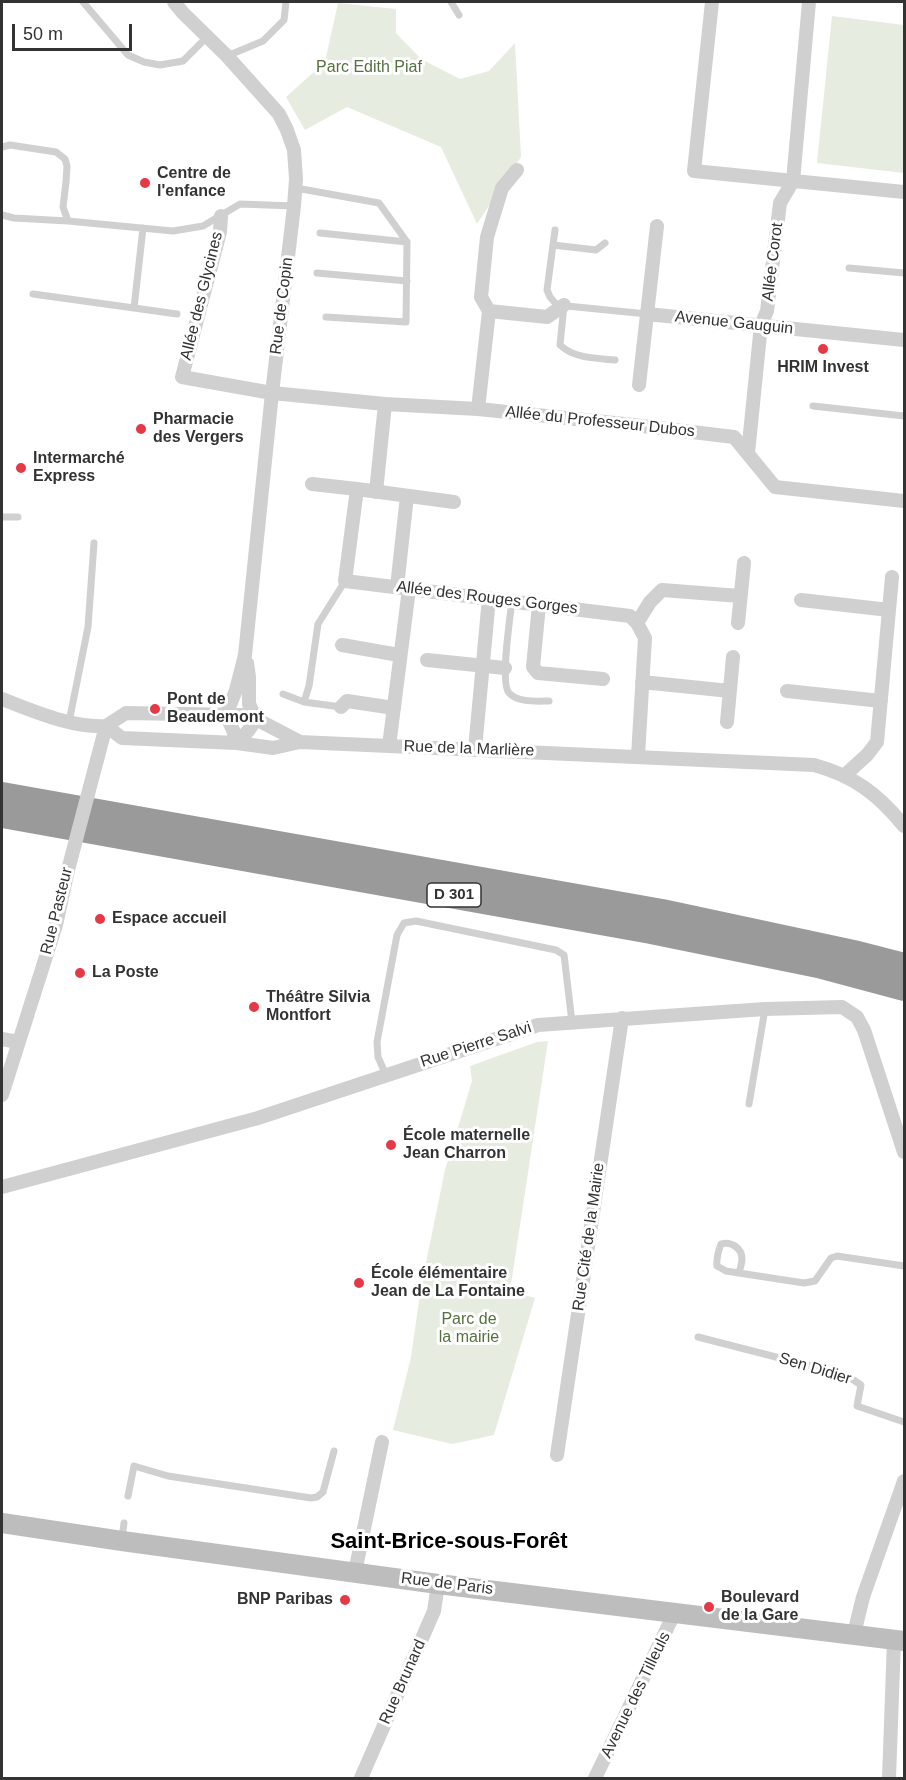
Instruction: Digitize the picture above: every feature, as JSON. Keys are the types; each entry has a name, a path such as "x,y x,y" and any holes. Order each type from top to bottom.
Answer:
{"highway":[{"name":"D 301","path":"2,795 662,912 846,951 904,966"},
{"name":"D 301","path":"2,815 651,931 818,965 904,988"}],"street":[{"name":"Rue de Copin","path":"174,2 279,114 294,150 296,188 245,655 236,690 226,715"},
{"path":"712,2 694,171 904,192"},
{"path":"793,181 809,2"},
{"path":"478,409 489,311 481,297 487,237 502,188 517,170"},
{"name":"Allée Corot","path":"748,453 761,325 767,311 780,203 793,181"},
{"name":"Allée des Glycines","path":"182,376 220,232 221,216"},
{"path":"639,385 657,226"},
{"path":"489,311 547,317 564,305"},
{"name":"Avenue Gauguin","path":"647,314 904,340"},
{"name":"Allée du Professeur Dubos","path":"182,376 272,393 386,404 478,409 734,437 775,487 904,501"},
{"path":"376,492 386,404"},
{"path":"312,484 454,502"},
{"path":"345,581 357,489"},
{"path":"389,746 399,655 407,496"},
{"path":"738,623 744,563"},
{"path":"845,775 867,755 877,742 892,577"},
{"name":"Allée des Rouges Gorges","path":"345,581 512,601 633,619"},
{"path":"638,756 645,638 633,619 662,590 740,596"},
{"path":"475,749 489,598"},
{"path":"801,600 889,610"},
{"path":"539,605 533,667 538,673 603,679"},
{"path":"342,645 399,655"},
{"name":"Rue de Copin","path":"245,655 249,677 249,705 256,719"},
{"path":"727,722 734,657"},
{"path":"427,660 505,668"},
{"path":"642,682 730,691"},
{"path":"787,691 881,701"},
{"path":"2,699 69,722 92,727 106,726"},
{"path":"341,707 347,701 393,708"},
{"name":"Rue de la Marlière","path":"300,742 256,719 242,716 126,713 106,726 122,738 237,742 273,748 300,742 814,765 845,775 869,791 890,809 904,826"},
{"path":"226,715 237,742 256,719"},
{"name":"Rue Pasteur","path":"2,1095 56,925 106,726"},
{"name":"Rue Pierre Salvi","path":"2,1187 258,1118 538,1025 765,1009 842,1007 857,1017 864,1030 904,1152"},
{"name":"Rue Cité de la Mairie","path":"557,1455 622,1018"},
{"path":"2,1039 18,1042"},
{"path":"355,1572 382,1442"},
{"path":"854,1634 863,1597 904,1481"},
{"name":"Rue de Paris","path":"2,1523 123,1532 438,1584 899,1640"},
{"name":"Rue Brunard","path":"361,1779 434,1611 438,1584"},
{"name":"Avenue des Tilleuls","path":"595,1779 675,1612"},
{"path":"889,1779 899,1640"}],"lane":[{"path":"83,2 128,55 144,62 160,65 183,61 207,37"},
{"path":"227,56 263,40 284,20 286,2"},
{"path":"451,2 459,15"},
{"path":"2,147 56,152 65,159 67,166 63,207 68,221"},
{"path":"296,188 379,202 407,242 406,322 326,317"},
{"path":"2,215 14,218 173,231 203,226 240,204 294,206"},
{"path":"134,308 143,228"},
{"path":"555,231 547,290 557,305 564,305 560,345 567,352 615,360"},
{"path":"320,233 407,242"},
{"path":"553,245 596,250 605,243"},
{"path":"849,268 904,273"},
{"path":"317,273 406,281"},
{"path":"33,294 177,314"},
{"name":"Avenue Gauguin","path":"564,305 647,314"},
{"path":"813,406 904,416"},
{"path":"2,517 18,517"},
{"path":"69,722 88,627 94,543"},
{"path":"304,702 309,686 318,624 345,581"},
{"path":"512,601 505,687 510,695 524,700 549,701"},
{"path":"283,694 304,702 341,707"},
{"path":"386,1075 378,1057 377,1042 397,935 404,923 416,921 556,950 564,955 572,1022"},
{"path":"748,1104 765,1009"},
{"path":"739,1273 743,1257 741,1251 731,1243 722,1244 718,1252 717,1266 726,1271 739,1273 804,1283 815,1281 831,1258 837,1256 904,1266"},
{"name":"Sen Didier","path":"698,1337 846,1375 861,1385 857,1406 904,1422"},
{"path":"128,1496 134,1466 168,1476 311,1498 317,1497 323,1492 334,1451"}],"green space":[{"name":"Parc Edith Piaf","path":"338,3 396,9 396,33 421,59 460,79 489,71 515,43 521,157 477,224 441,147 347,107 305,130 286,97 325,62"},
{"path":"832,16 904,25 904,173 817,163"},
{"name":"Parc de la mairie","path":"548,1041 510,1291 535,1298 494,1435 452,1444 393,1430 411,1357 421,1287 445,1170 472,1081 470,1066 537,1042"}],"place":[{"name":"Centre de l'enfance","path":"145,183"},
{"name":"HRIM Invest","path":"823,349"},
{"name":"Pharmacie des Vergers","path":"141,429"},
{"name":"Intermarché Express","path":"21,468"},
{"name":"Pont de Beaudemont","path":"155,709"},
{"name":"Espace accueil","path":"100,919"},
{"name":"La Poste","path":"80,973"},
{"name":"Théâtre Silvia Montfort","path":"254,1007"},
{"name":"École maternelle Jean Charron","path":"391,1145"},
{"name":"École élémentaire Jean de La Fontaine","path":"359,1283"},
{"name":"BNP Paribas","path":"345,1600"},
{"name":"Boulevard de la Gare","path":"709,1607"}],"district":[{"name":"Saint-Brice-sous-Forêt","path":"449,1542"}]}
